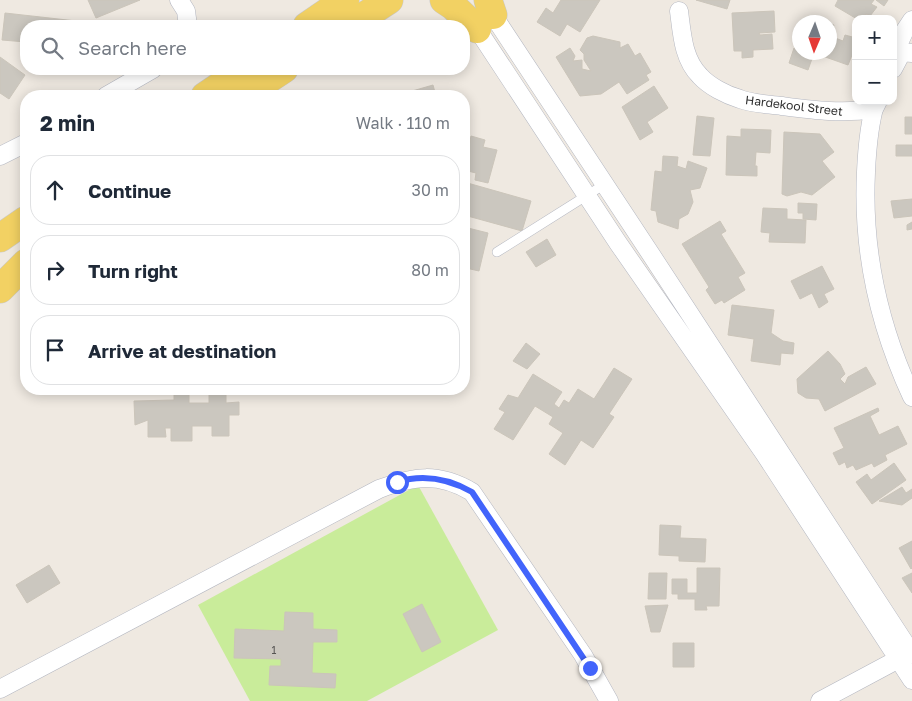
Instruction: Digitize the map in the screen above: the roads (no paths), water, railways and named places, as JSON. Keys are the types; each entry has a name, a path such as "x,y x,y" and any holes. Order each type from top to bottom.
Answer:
{"main road":[{"path":"316,20 345,0"},
{"path":"358,20 382,4 408,0"},
{"path":"444,0 453,6 485,11"},
{"path":"214,90 236,75"},
{"path":"253,90 275,75"},
{"path":"0,238 20,224"},
{"path":"0,289 20,270"}],"street":[{"path":"179,0 186,11 187,20"},
{"path":"457,0 485,11 605,184 907,655 912,680"},
{"path":"485,11 587,196 635,268 907,655"},
{"name":"Hardekool Street","path":"679,11 682,38 687,57 700,76 717,89 740,100 837,112 871,105"},
{"path":"897,47 912,20"},
{"path":"897,61 902,52 912,53"},
{"path":"116,90 142,75"},
{"path":"876,105 867,151 865,189 868,243 874,283 885,331 912,397"},
{"path":"0,156 6,155 20,147"},
{"path":"635,268 652,256"},
{"path":"0,689 379,489 408,479 426,478 444,480 472,492 583,655 609,701"},
{"path":"820,701 907,655"}],"lane":[{"path":"497,252 605,184"}]}
